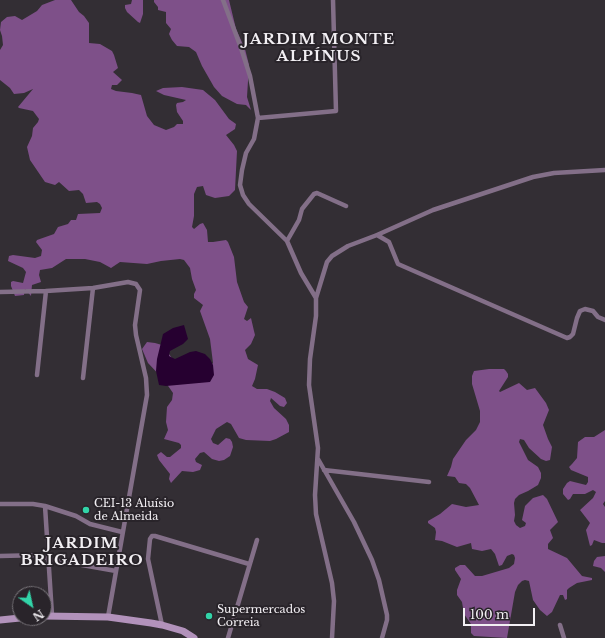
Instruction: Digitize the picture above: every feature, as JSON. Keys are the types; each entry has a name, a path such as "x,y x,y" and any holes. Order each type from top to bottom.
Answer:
{"main road":[{"path":"52,615 108,617 162,625 183,631 194,638"},
{"path":"0,620 12,619"}],"street":[{"path":"224,0 242,48 250,76 258,118 254,139 246,153 240,184 243,195 249,204 287,241 301,273 316,298"},
{"path":"258,118 336,111 333,0"},
{"path":"332,638 334,601 332,583 316,514 318,459 317,441 308,385 316,316 316,298 325,266 332,256 348,246 433,210 533,177 554,173 605,170"},
{"path":"287,241 299,220 302,209 314,194 317,193 346,206"},
{"path":"376,235 389,242 398,264 567,338 573,334 580,310 585,309 593,311 598,317 605,320"},
{"path":"0,292 93,288 128,282 136,284 140,290 135,325 146,378 147,395 108,617"},
{"path":"83,378 93,288"},
{"path":"37,375 46,291"},
{"path":"318,459 354,522 372,560 379,580 387,615 382,638"},
{"path":"324,470 429,482"},
{"path":"0,504 33,504 45,506 76,516 90,524 122,532"},
{"path":"45,506 48,586"},
{"path":"162,625 148,559 150,539 152,536 249,564"},
{"path":"228,638 257,540"},
{"path":"0,556 42,555 48,559 116,571"},
{"path":"560,625 564,638"}],"shaded area":[{"path":"55,0 71,0 89,23 89,43 100,44 112,51 118,68 113,72 122,80 117,85 112,85 111,89 141,95 147,116 154,125 166,130 177,124 183,124 183,121 177,112 176,105 177,103 186,100 164,95 156,91 163,88 182,87 203,90 215,100 229,119 236,124 235,129 226,135 237,151 235,190 229,196 215,198 206,195 203,186 197,187 194,194 194,216 192,227 194,229 203,223 207,230 208,242 226,240 228,242 234,257 237,282 244,302 248,307 244,319 247,321 251,318 255,335 251,344 245,350 248,359 258,365 252,386 257,389 267,389 285,398 287,403 284,407 280,406 271,398 270,401 274,408 286,419 289,425 289,432 270,441 246,440 239,438 231,424 227,422 216,429 211,439 213,443 218,445 226,438 230,439 233,447 230,456 219,461 212,459 204,452 200,453 195,459 196,462 202,465 200,470 193,472 182,471 171,483 169,479 170,474 157,455 161,452 167,457 170,457 181,448 179,443 164,439 168,430 166,422 167,407 172,400 173,393 164,380 148,363 142,349 147,342 162,345 180,370 208,369 213,363 210,339 200,311 203,305 194,298 196,290 190,268 184,260 161,261 147,264 120,262 111,268 100,262 85,259 66,259 52,268 40,270 39,275 41,282 32,285 31,296 25,289 24,295 15,296 11,286 11,282 13,281 23,283 26,272 23,268 8,261 9,256 13,255 35,258 41,256 42,250 36,242 37,240 54,234 58,227 68,224 71,220 76,220 78,214 100,213 102,208 97,202 86,203 83,194 79,190 69,191 59,182 55,185 45,182 30,160 27,147 32,136 33,128 39,119 33,111 18,107 33,89 24,93 14,94 10,88 0,80 0,50 3,45 0,30 1,22 7,17 15,16 22,20 37,11 42,5"},
{"path":"132,0 143,0 143,14 140,23 127,12 125,8 125,5 131,4"},
{"path":"154,0 229,0 236,29 245,49 249,65 247,97 251,110 246,105 237,104 222,96 214,87 196,52 189,47 177,46 169,34 171,29 166,23 166,12 158,10"},
{"path":"184,325 188,339 183,344 170,351 169,356 175,359 190,352 196,351 205,354 213,365 214,375 210,382 166,386 159,385 156,371 157,359 163,334 173,328"},
{"path":"504,369 508,374 508,377 499,391 500,392 519,383 527,390 535,388 546,403 549,410 543,425 552,447 550,460 546,461 541,459 529,448 524,440 520,439 519,442 528,460 538,467 541,473 541,478 538,485 519,495 515,499 514,521 520,528 525,526 526,523 522,520 525,506 533,498 543,495 547,499 558,522 550,530 553,538 548,544 548,549 567,558 582,576 592,578 592,580 577,583 569,588 567,590 567,599 565,600 563,595 560,595 552,612 547,616 540,610 533,600 529,581 522,581 518,585 515,592 507,638 474,636 471,633 471,624 464,614 462,602 457,595 457,590 461,579 455,568 460,565 465,565 475,576 482,576 509,568 514,564 514,555 512,554 507,556 502,565 499,566 495,554 491,549 482,551 472,549 471,543 457,547 435,540 435,528 428,523 428,521 440,514 452,504 466,507 479,505 470,488 466,484 459,483 455,477 447,476 453,459 466,440 476,430 480,422 480,411 472,384 472,376 474,371"},
{"path":"605,430 605,501 603,504 605,507 605,543 594,540 590,546 586,530 590,523 580,510 593,498 596,492 593,490 585,494 573,494 568,500 563,494 563,489 570,481 586,485 588,482 588,477 571,470 569,467 577,458 578,442 585,437 594,437"},
{"path":"605,556 605,572 601,568 593,566 597,557"}],"place":[{"name":"CEI-13 Aluísio de Almeida","path":"86,510"},
{"name":"Supermercados Correia","path":"209,616"}],"district":[{"name":"JARDIM MONTE ALPÍNUS","path":"319,48"},
{"name":"JARDIM BRIGADEIRO","path":"82,552"}]}
